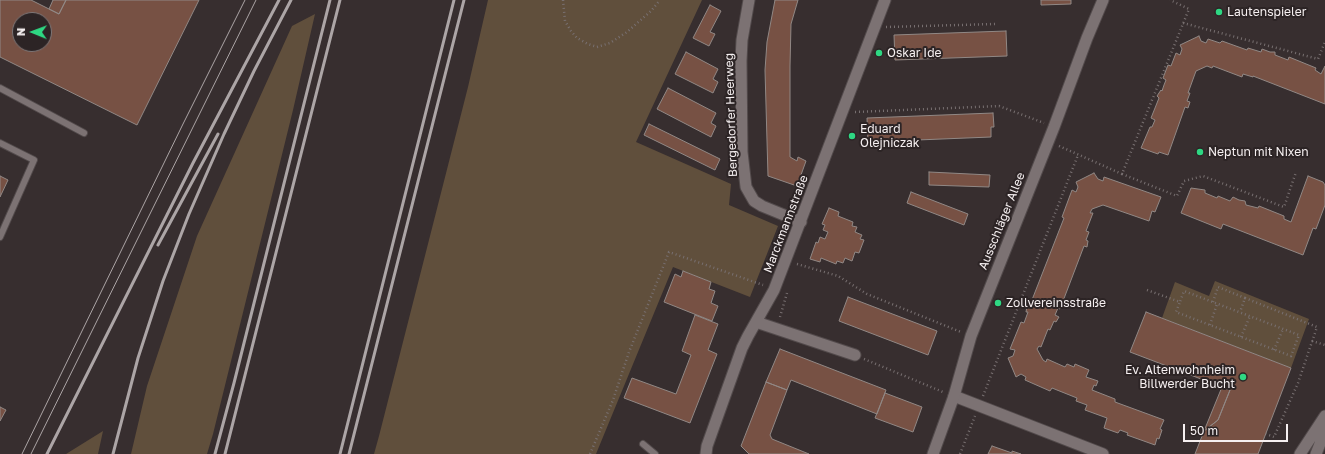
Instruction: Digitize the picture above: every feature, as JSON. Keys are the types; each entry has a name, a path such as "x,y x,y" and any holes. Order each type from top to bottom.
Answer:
{"street":[{"name":"Bergedorfer Heerweg","path":"749,0 742,47 742,152 746,187 754,201 762,206 801,222"},
{"name":"Marckmannstraße","path":"706,454 707,446 742,348 774,290 885,0"},
{"name":"Ausschläger Allee","path":"932,454 954,396 971,336 1103,0"},
{"path":"756,322 855,355"},
{"path":"954,396 1103,454"},
{"path":"1300,454 1325,416"},
{"path":"1316,454 1325,431"}],"lane":[{"path":"0,88 84,133"},
{"path":"0,143 34,160 0,237"},
{"path":"642,444 655,454"}],"path":[{"path":"563,0 565,21 571,31 577,38 597,47 610,43 627,32 651,11 660,0"},
{"path":"1122,174 1189,9 1170,0"},
{"path":"1183,23 1318,59 1325,42"},
{"path":"874,27 995,24"},
{"path":"842,112 999,106 1054,127"},
{"path":"1048,142 1177,196 1184,181 1203,176 1284,207 1296,172"},
{"path":"960,454 1078,155"},
{"path":"590,454 613,400 629,352 669,252 774,290"},
{"path":"795,270 797,263 838,276 867,294 971,336"},
{"path":"1212,302 1218,287 1316,327 1298,383 1274,437 1266,434"},
{"path":"1147,290 1180,302"},
{"path":"1184,291 1299,335 1290,356 1176,312 1180,302 1184,291"},
{"path":"776,329 788,292"},
{"path":"1240,312 1245,298"},
{"path":"1210,325 1217,304"},
{"path":"1241,338 1250,316"},
{"path":"1274,350 1283,329"},
{"path":"1312,341 1325,345"},
{"path":"855,355 954,396"}],"shaded area":[{"path":"488,0 702,0 636,142 731,184 729,205 778,226 750,297 673,267 596,454 374,454 468,87"},
{"path":"315,14 293,110 207,454 131,454 147,386 197,236 292,26"},
{"path":"1215,281 1309,319 1291,368 1162,318 1175,282 1209,296"},
{"path":"103,431 98,454 66,454"}],"building":[{"path":"0,0 31,0 59,14 66,0 199,0 137,125 0,57"},
{"path":"53,0 66,0 59,14 49,9"},
{"path":"775,0 798,0 791,24 790,157 797,161 798,157 806,161 797,186 768,176 765,70 767,42"},
{"path":"1041,0 1071,0 1071,4 1041,5"},
{"path":"710,5 721,11 710,32 715,34 709,46 693,38"},
{"path":"1006,31 1007,56 895,60 894,35"},
{"path":"1199,36 1201,41 1206,43 1208,39 1220,43 1222,41 1247,50 1248,48 1261,52 1262,49 1275,52 1275,55 1288,60 1289,57 1316,68 1315,70 1321,74 1325,66 1325,104 1253,76 1243,74 1242,77 1213,66 1212,68 1207,66 1196,71 1188,93 1190,93 1187,101 1190,102 1188,108 1185,107 1168,155 1159,152 1158,154 1141,148 1150,127 1152,127 1155,120 1151,118 1159,98 1157,96 1161,90 1162,91 1166,80 1163,78 1168,65 1171,66 1176,53 1180,55 1182,49 1180,45"},
{"path":"686,52 718,69 713,79 718,82 713,93 675,74"},
{"path":"668,88 716,113 711,123 716,126 711,137 657,109"},
{"path":"993,113 994,127 991,127 991,137 868,142 867,118"},
{"path":"649,124 720,159 715,170 644,135"},
{"path":"929,172 990,175 989,187 929,185"},
{"path":"1094,173 1098,179 1103,181 1104,177 1161,197 1155,212 1152,211 1149,221 1103,205 1092,209 1090,213 1093,213 1086,231 1089,232 1086,240 1088,241 1087,247 1084,246 1060,309 1058,308 1055,315 1059,317 1056,322 1054,321 1050,330 1048,329 1041,347 1039,346 1037,349 1043,360 1046,362 1047,359 1065,367 1067,364 1074,367 1075,364 1089,370 1086,377 1098,381 1092,390 1115,399 1115,402 1164,420 1160,429 1162,430 1159,439 1157,438 1155,445 1127,435 1128,433 1120,430 1118,433 1104,428 1107,418 1085,410 1087,405 1076,401 1077,398 1052,388 1050,391 1025,380 1026,377 1021,374 1016,377 1008,358 1013,356 1015,350 1010,349 1021,322 1024,323 1028,312 1026,312 1027,306 1030,305 1064,218 1062,217 1072,190 1076,192 1078,187 1076,182"},
{"path":"0,176 8,180 0,197"},
{"path":"1308,176 1323,182 1325,185 1325,205 1316,229 1313,228 1303,255 1223,224 1221,229 1181,213 1191,188 1205,190 1205,193 1217,198 1218,196 1230,201 1233,197 1245,201 1246,205 1258,208 1259,206 1284,216 1284,219 1291,222"},
{"path":"911,192 968,214 964,225 907,203"},
{"path":"829,208 839,212 838,216 853,222 852,226 857,227 855,232 862,235 860,239 864,240 859,253 855,252 852,261 845,258 843,263 837,261 836,264 821,258 820,262 810,259 816,242 818,243 820,237 825,239 828,232 823,230 825,225 822,224"},
{"path":"683,271 711,282 709,289 715,291 711,303 718,306 712,321 664,302 675,274 681,277"},
{"path":"848,297 937,331 928,355 839,321"},
{"name":"Ev. Altenwohnheim Billwerder Bucht","path":"1146,312 1291,368 1258,454 1195,454 1204,431 1218,420 1230,390 1130,352"},
{"path":"695,315 718,324 708,350 717,354 690,423 624,398 632,378 676,394 691,355 682,351"},
{"path":"780,349 886,390 877,414 791,380 787,390 766,382"},
{"path":"766,382 787,390 770,435 772,439 809,454 749,454 741,446"},
{"path":"1222,387 1230,390 1218,420 1204,431"},
{"path":"885,393 922,407 913,432 875,418"},
{"path":"0,407 6,410 0,421"},
{"path":"992,446 1012,453 1012,451 1021,454 988,454"}],"tram line":[{"path":"22,454 245,0"},
{"path":"31,454 256,0"}],"railway":[{"path":"47,454 193,163 279,0"},
{"path":"113,454 138,358 163,281 189,214 224,134 254,71 291,0"},
{"path":"215,454 330,0"},
{"path":"225,454 340,0"},
{"path":"340,454 454,0"},
{"path":"349,454 464,0"},
{"path":"158,245 218,134"}],"place":[{"name":"Lautenspieler","path":"1219,12"},
{"name":"Oskar Ide","path":"879,53"},
{"name":"Eduard Olejniczak","path":"852,136"},
{"name":"Neptun mit Nixen","path":"1200,152"},
{"name":"Zollvereinsstraße","path":"998,303"},
{"name":"Ev. Altenwohnheim Billwerder Bucht","path":"1243,377"}]}
